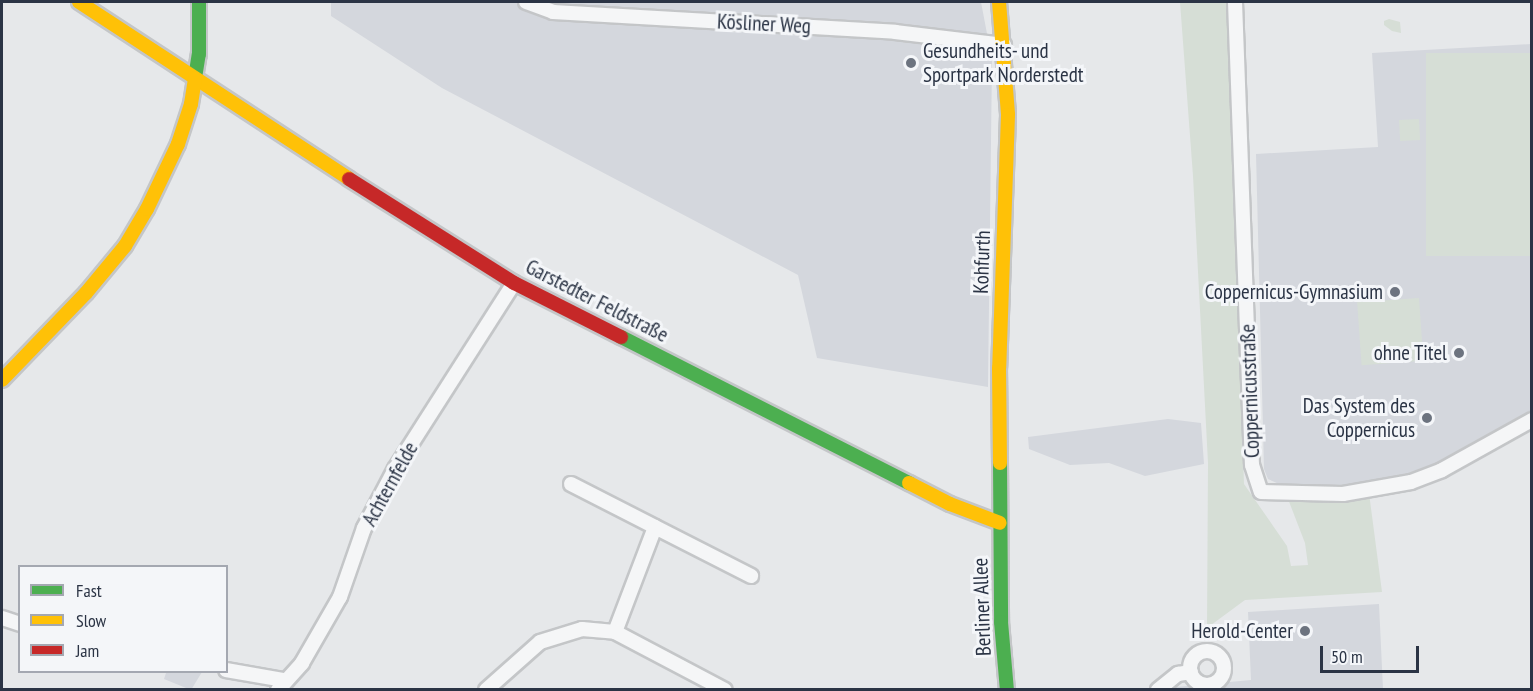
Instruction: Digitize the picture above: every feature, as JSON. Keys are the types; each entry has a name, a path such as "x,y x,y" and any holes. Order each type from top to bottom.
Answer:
{"street":[{"name":"Garstedter Feldstraße","path":"79,2 268,128 514,283 950,504 1000,524"},
{"path":"2,380 86,293 125,246 149,206 178,144 191,104 196,78 199,2"},
{"name":"Kösliner Weg","path":"526,2 553,12 884,31 1004,45"},
{"name":"Kohfurth","path":"999,2 1004,45 1008,125 999,368 1000,524"},
{"name":"Coppernicusstraße","path":"1235,2 1252,465 1261,492 1343,494 1411,482 1442,470 1532,420"},
{"name":"Achternfelde","path":"281,685 302,663 340,597 364,528 394,469 514,283"},
{"path":"571,484 751,576"},
{"name":"Berliner Allee","path":"1000,524 1001,622 1006,690"},
{"path":"615,632 655,527"},
{"path":"2,618 18,623"},
{"path":"486,690 540,642 582,629 615,632 709,686 725,690"},
{"path":"228,671 281,685"},
{"path":"1158,690 1178,674 1191,672"}],"shaded area":[{"path":"331,2 981,2 992,60 988,387 817,358 798,275 442,88 331,16"},
{"path":"1180,2 1227,2 1244,484 1287,546 1291,566 1308,565 1305,543 1288,499 1369,493 1382,592 1245,600 1207,628 1208,463 1193,176"},
{"path":"1389,19 1400,22 1401,33 1392,31 1384,25 1384,21"},
{"name":"Coppernicus-Gymnasium","path":"1531,44 1531,411 1439,463 1409,473 1346,485 1279,484 1268,479 1264,469 1256,154 1378,147 1372,53"},
{"path":"1426,53 1531,53 1531,256 1426,256"},
{"path":"1419,119 1420,140 1400,141 1399,120"},
{"path":"1419,298 1423,361 1362,365 1357,302"},
{"path":"1168,419 1201,423 1204,464 1145,476 1109,463 1070,465 1029,449 1028,437"},
{"name":"Herold-Center","path":"1379,604 1383,689 1173,689 1251,680 1248,612"},
{"path":"166,673 201,673 191,690 164,679"}],"traffic: fast":[{"path":"195,78 199,54 199,2"},
{"path":"621,337 909,483"},
{"path":"1000,463 1001,622 1007,690"}],"traffic: slow":[{"path":"79,2 349,179"},
{"path":"999,2 1008,115 999,368 1000,463"},
{"path":"2,380 86,293 125,246 147,209 178,144 191,104 195,78"},
{"path":"909,483 950,504 1000,523"}],"traffic: jam":[{"path":"349,179 514,283 621,337"}],"place":[{"name":"Gesundheits- und Sportpark Norderstedt","path":"911,63"},
{"name":"Coppernicus-Gymnasium","path":"1395,292"},
{"name":"ohne Titel","path":"1459,353"},
{"name":"Das System des Coppernicus","path":"1427,418"},
{"name":"Herold-Center","path":"1305,631"}]}
